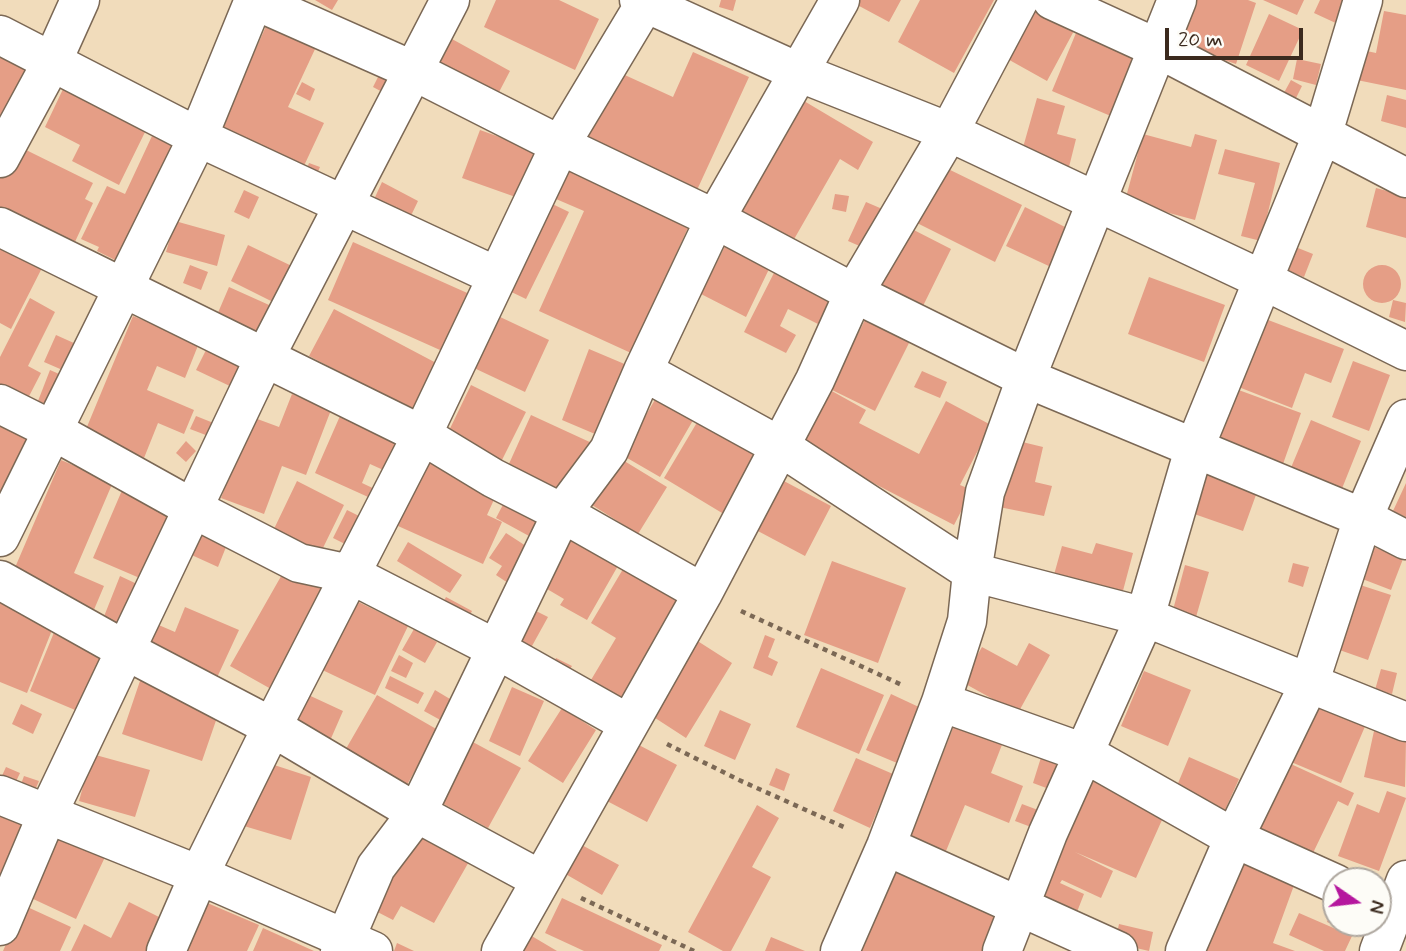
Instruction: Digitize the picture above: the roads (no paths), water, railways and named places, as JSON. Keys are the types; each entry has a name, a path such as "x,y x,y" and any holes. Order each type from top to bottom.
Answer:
{"street":[{"path":"0,158 53,60 80,0"},
{"path":"0,537 198,137 254,0 412,70 559,145 715,219 854,293 1026,379 1363,518 1406,540"},
{"path":"0,926 47,815 265,357 450,0"},
{"path":"0,795 199,875 353,947 376,867 417,813 562,513 609,450 643,370 715,219 840,0"},
{"path":"501,951 703,593 815,380 854,293 949,132 1019,0"},
{"path":"1052,0 1159,49 1406,178"},
{"path":"840,951 886,846 941,702 967,621 985,492 1026,379 1099,202 1177,0"},
{"path":"1002,951 1048,833 1145,617 1194,449 1323,133 1363,0"},
{"path":"166,951 199,875 272,727 422,435 559,145 644,1 798,72 949,132 1263,280 1406,351"},
{"path":"0,35 198,137 496,276"},
{"path":"0,227 422,435 493,478 562,513 703,593"},
{"path":"643,370 781,447 972,572 1145,617 1406,722"},
{"path":"0,404 194,509 299,562 350,573 496,649 629,724"},
{"path":"1185,951 1234,838 1309,684 1363,518 1406,419"},
{"path":"0,580 125,650 272,727 417,813 541,880"},
{"path":"941,702 1084,753 1234,838 1322,878"},
{"path":"886,846 1118,951"},
{"path":"1379,951 1396,902"}]}
